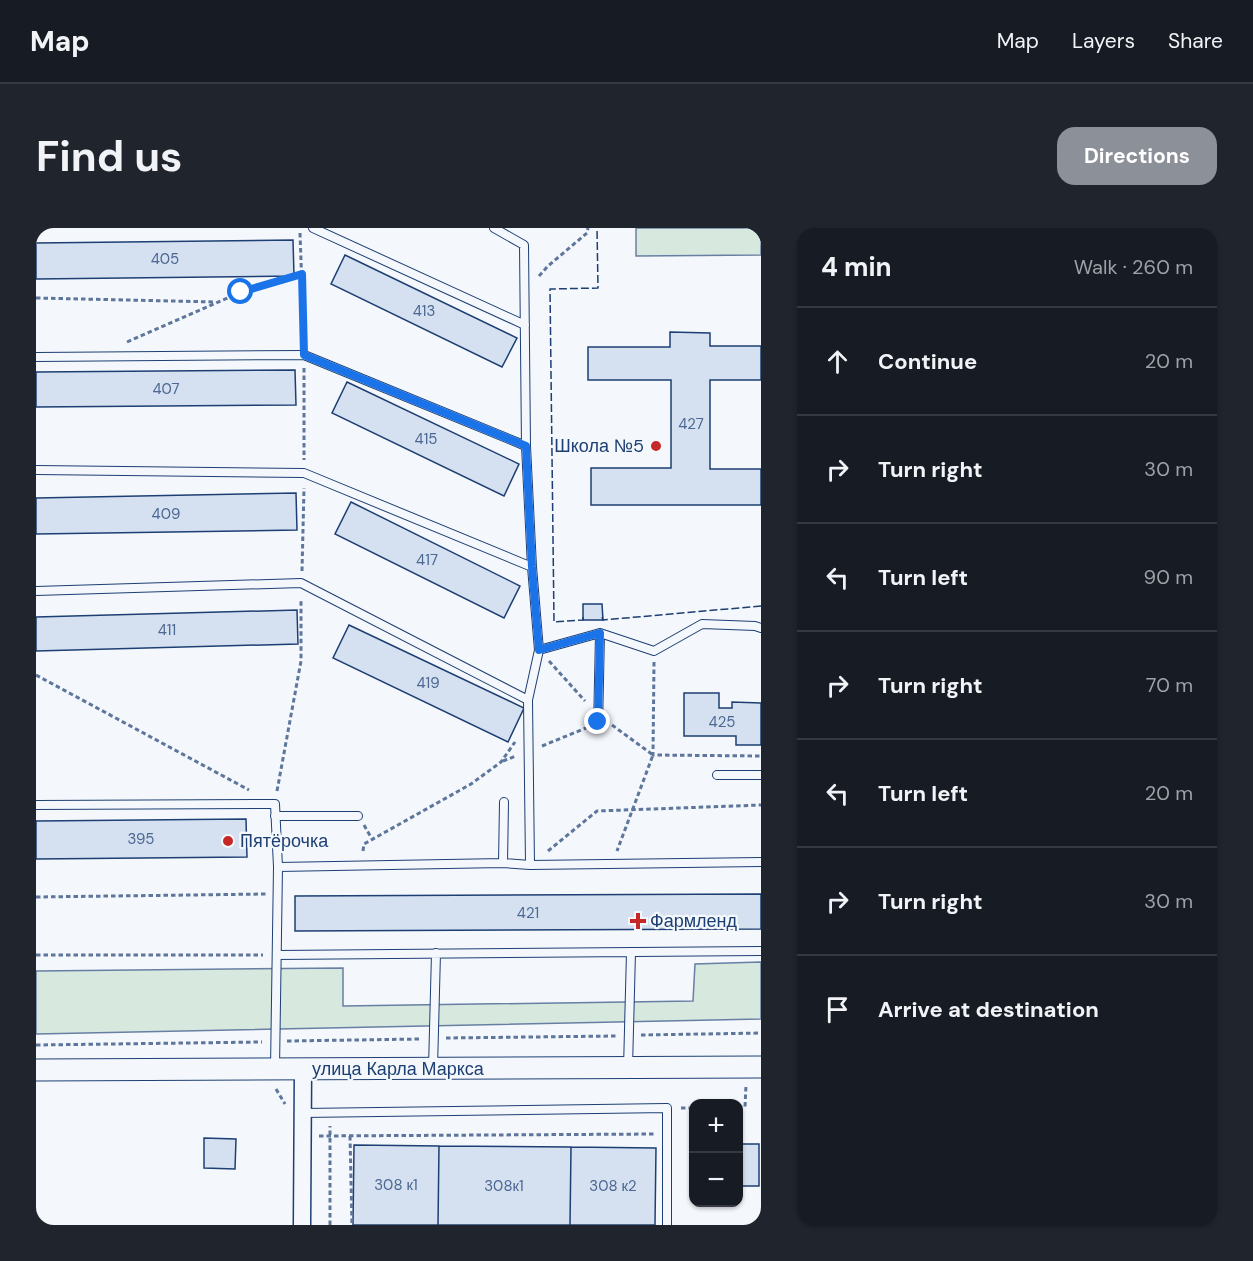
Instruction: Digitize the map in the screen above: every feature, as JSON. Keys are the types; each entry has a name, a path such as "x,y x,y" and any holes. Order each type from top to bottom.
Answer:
{"street":[{"name":"улица Карла Маркса","path":"36,1070 269,1075 303,1069 754,1067"},
{"path":"302,1225 303,1069"}],"lane":[{"path":"313,228 525,325"},
{"path":"494,228 524,245 526,446 539,650 528,700 530,865"},
{"path":"36,357 304,355 526,446"},
{"path":"36,470 304,473 532,567"},
{"path":"36,591 301,583 528,700"},
{"path":"539,650 600,633 654,651 702,624 761,628"},
{"path":"598,726 600,633"},
{"path":"717,775 761,775"},
{"path":"503,863 504,801"},
{"path":"36,805 275,804 279,867 276,1041 269,1075"},
{"path":"275,816 358,816"},
{"path":"279,867 761,862"},
{"path":"277,955 761,951"},
{"path":"628,1068 631,952"},
{"path":"433,1068 436,953"},
{"path":"303,1113 667,1108 667,1225"}],"path":[{"path":"36,675 275,804 301,661 304,355 300,228"},
{"path":"525,294 548,266 587,233 588,228"},
{"path":"125,343 241,292 302,274"},
{"path":"36,298 218,302"},
{"path":"612,864 653,755 654,651"},
{"path":"501,762 528,724"},
{"path":"360,866 364,844 471,784 501,762 598,726"},
{"path":"653,755 761,756"},
{"path":"530,865 597,811 761,805"},
{"path":"36,897 277,893"},
{"path":"36,956 277,955"},
{"path":"36,1045 761,1033"},
{"path":"255,1042 269,1075 285,1103 285,1113"},
{"path":"743,1107 745,1107 754,1067"},
{"path":"330,1112 330,1225"},
{"path":"303,1136 667,1134"},
{"path":"350,1136 352,1225"}],"shaded area":[{"path":"636,228 761,228 761,255 636,256"},
{"path":"761,962 761,1019 36,1034 36,971 343,968 343,1006 693,1001 695,964"}],"building":[{"path":"293,240 294,276 36,279 36,243"},
{"path":"345,255 517,338 502,367 331,284"},
{"path":"670,332 710,333 710,346 761,346 761,380 710,380 710,469 761,469 761,505 591,505 591,468 671,468 671,380 588,380 588,347 670,347"},
{"path":"295,370 296,405 36,407 36,372"},
{"path":"347,382 519,464 504,496 332,413"},
{"path":"296,493 297,530 36,534 36,498"},
{"path":"351,502 520,586 504,618 335,534"},
{"path":"583,604 602,604 603,620 583,620"},
{"path":"297,610 298,644 36,651 36,617"},
{"path":"349,625 524,708 508,742 333,658"},
{"path":"684,693 719,693 719,708 732,708 732,702 761,703 761,745 736,745 736,736 684,736"},
{"path":"246,819 247,857 36,859 36,821"},
{"path":"761,894 761,929 295,931 295,896"},
{"path":"204,1138 236,1139 235,1169 204,1168"},
{"path":"743,1144 759,1144 759,1186 743,1186"},
{"path":"354,1145 439,1146 438,1225 353,1225"},
{"path":"439,1146 571,1147 570,1225 438,1225"},
{"path":"571,1147 656,1148 655,1225 570,1225"}],"fence":[{"path":"583,617 583,620 554,622 550,289 598,288 597,228"},
{"path":"602,617 603,620 761,606"}],"place":[{"name":"Школа №5","path":"656,446"},
{"name":"Пятёрочка","path":"228,841"},
{"name":"Фармленд","path":"638,921"}],"route":[{"path":"241,292 302,274 304,355 526,446 539,650 600,633 598,722"}]}
